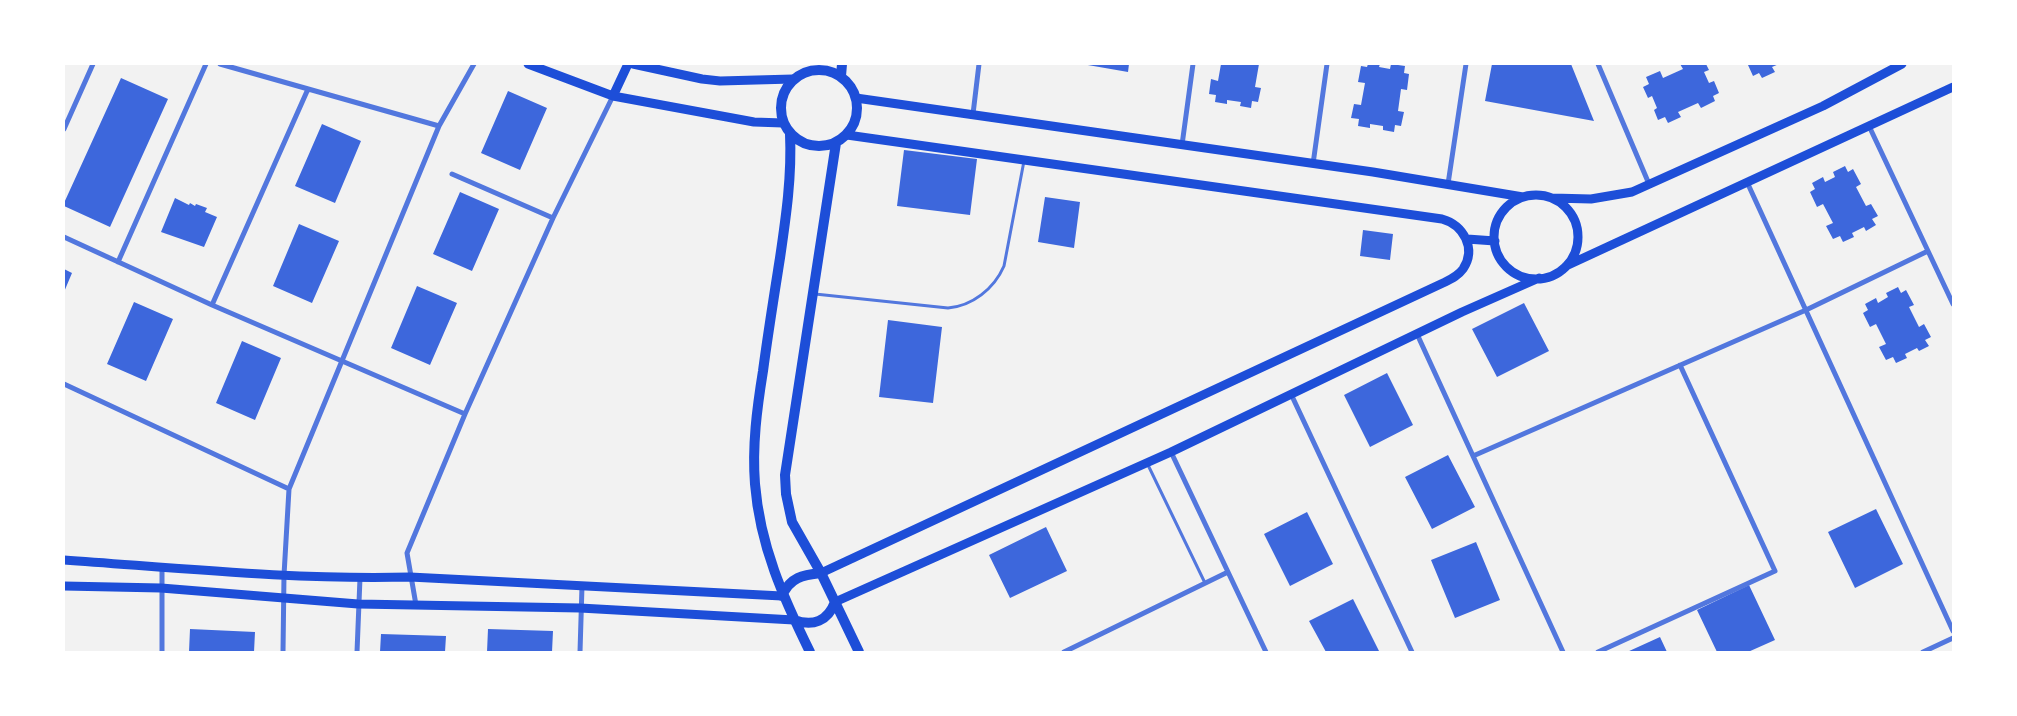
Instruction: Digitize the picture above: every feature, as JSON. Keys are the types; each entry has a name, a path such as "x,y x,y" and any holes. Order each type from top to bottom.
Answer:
{"highway":[{"path":"841,76 842,64"},
{"path":"804,68 829,71 841,76 850,86 856,98 857,111 854,124 846,135 836,143 811,146 799,142 790,134 783,123 780,112 781,99 785,88 804,68"},
{"path":"790,134 791,164 788,202 757,410 754,460 760,522 782,596 810,652"},
{"path":"836,143 785,475 786,494 792,522 822,573 858,652"},
{"path":"782,596 791,581 799,576 822,573"},
{"path":"794,620 802,623 819,622 827,617 835,602"}],"main road":[{"path":"528,64 613,96 754,122 783,123"},
{"path":"613,96 628,64"},
{"path":"633,64 720,81 793,79"},
{"path":"1539,278 1524,276 1511,270 1498,254 1495,241 1496,225 1506,207 1523,197 1533,195 1572,200 1632,192 1823,106 1902,64"},
{"path":"835,602 1171,452 1417,334 1539,278 1549,276 1566,266 1747,181 1953,88"},
{"path":"856,98 1448,184 1523,197"},
{"path":"822,573 1444,283 1457,275 1467,262 1468,246 1466,239 1457,226 1442,219 846,135"},
{"path":"1552,198 1568,210 1577,229 1576,248 1566,266"},
{"path":"1466,239 1495,241"},
{"path":"64,560 284,575 360,578 410,577 782,596"},
{"path":"64,586 161,588 358,604 580,608 794,620"}],"street":[{"path":"64,129 93,64"},
{"path":"118,262 206,64"},
{"path":"220,64 438,126"},
{"path":"283,652 283,598 289,489 438,126 474,64"},
{"path":"972,114 979,64"},
{"path":"1182,145 1193,64"},
{"path":"1313,164 1327,64"},
{"path":"1448,184 1466,64"},
{"path":"1598,64 1649,184"},
{"path":"212,305 308,89"},
{"path":"416,605 406,553 465,414 553,218 613,96"},
{"path":"1869,126 1953,304"},
{"path":"452,174 553,218"},
{"path":"1747,181 1953,631"},
{"path":"64,237 212,305 465,414"},
{"path":"1473,456 1806,310 1928,251"},
{"path":"1417,334 1563,652"},
{"path":"1598,652 1775,571 1680,365"},
{"path":"64,384 289,489"},
{"path":"1291,394 1412,652"},
{"path":"1171,452 1266,652"},
{"path":"162,567 162,652"},
{"path":"1064,652 1228,572"},
{"path":"357,652 360,578"},
{"path":"580,652 582,586"},
{"path":"1923,652 1953,638"}],"lane":[{"path":"812,294 948,308 957,307 975,300 998,277 1004,266 1024,160"},
{"path":"1147,463 1205,584"}],"building":[{"path":"1082,64 1129,64 1128,72"},
{"path":"1221,64 1259,64 1255,87 1261,88 1258,102 1252,101 1251,108 1240,106 1241,102 1227,100 1227,104 1215,102 1216,95 1209,94 1211,79 1218,81"},
{"path":"1368,64 1380,64 1379,67 1390,69 1391,64 1405,66 1404,73 1409,74 1407,90 1401,89 1398,111 1404,112 1401,126 1395,125 1394,132 1383,130 1383,126 1370,124 1370,128 1358,126 1359,119 1351,118 1354,104 1361,105 1365,83 1358,82 1361,66 1367,67"},
{"path":"1492,64 1571,64 1594,121 1485,101"},
{"path":"1680,64 1706,64 1709,70 1704,72 1709,83 1714,81 1719,93 1713,96 1715,101 1701,108 1698,103 1678,112 1681,117 1668,123 1665,117 1658,120 1654,110 1657,108 1652,96 1648,98 1643,87 1649,84 1646,77 1660,71 1663,78 1683,69"},
{"path":"1779,64 1772,67 1775,72 1762,78 1759,73 1753,76 1748,65"},
{"path":"121,78 168,99 110,227 64,206 64,203"},
{"path":"508,91 547,108 520,170 481,153"},
{"path":"322,124 361,141 335,203 295,186"},
{"path":"904,150 977,159 970,215 897,206"},
{"path":"1845,166 1848,172 1853,169 1861,184 1856,187 1866,206 1871,204 1878,216 1872,219 1876,225 1866,231 1864,227 1852,233 1854,237 1843,242 1840,236 1833,239 1826,226 1833,223 1823,204 1817,207 1810,192 1815,189 1812,183 1823,177 1825,182 1835,177 1833,172"},
{"path":"460,192 499,209 472,271 433,254"},
{"path":"1045,197 1080,202 1074,248 1038,242"},
{"path":"175,198 189,205 190,203 195,206 196,204 207,208 205,212 217,217 204,247 161,232"},
{"path":"299,224 339,241 312,303 273,286"},
{"path":"1363,230 1393,234 1390,260 1360,256"},
{"path":"64,269 72,273 64,292"},
{"path":"417,286 457,303 430,365 391,348"},
{"path":"1898,287 1901,293 1906,290 1914,305 1909,307 1919,327 1924,324 1931,337 1925,340 1929,346 1919,351 1917,348 1905,354 1907,358 1896,363 1893,357 1886,360 1879,347 1886,344 1876,324 1870,327 1863,313 1868,310 1865,304 1876,298 1878,303 1888,297 1886,293"},
{"path":"134,302 173,319 146,381 107,364"},
{"path":"1524,303 1549,351 1497,377 1472,329"},
{"path":"888,320 942,327 933,403 879,397"},
{"path":"242,341 281,358 255,420 216,403"},
{"path":"1387,373 1413,425 1370,447 1344,395"},
{"path":"1448,455 1475,507 1432,529 1405,477"},
{"path":"1876,509 1903,564 1855,588 1828,532"},
{"path":"1307,512 1333,564 1290,586 1264,534"},
{"path":"1046,527 1067,571 1010,598 989,555"},
{"path":"1476,542 1500,600 1455,618 1431,560"},
{"path":"1749,585 1775,640 1748,652 1717,652 1697,610"},
{"path":"1353,599 1379,651 1326,652 1309,621"},
{"path":"190,629 255,632 254,652 189,652"},
{"path":"488,629 553,631 552,652 487,652"},
{"path":"381,634 446,636 445,652 380,652"},
{"path":"1660,637 1667,652 1627,652"}]}
